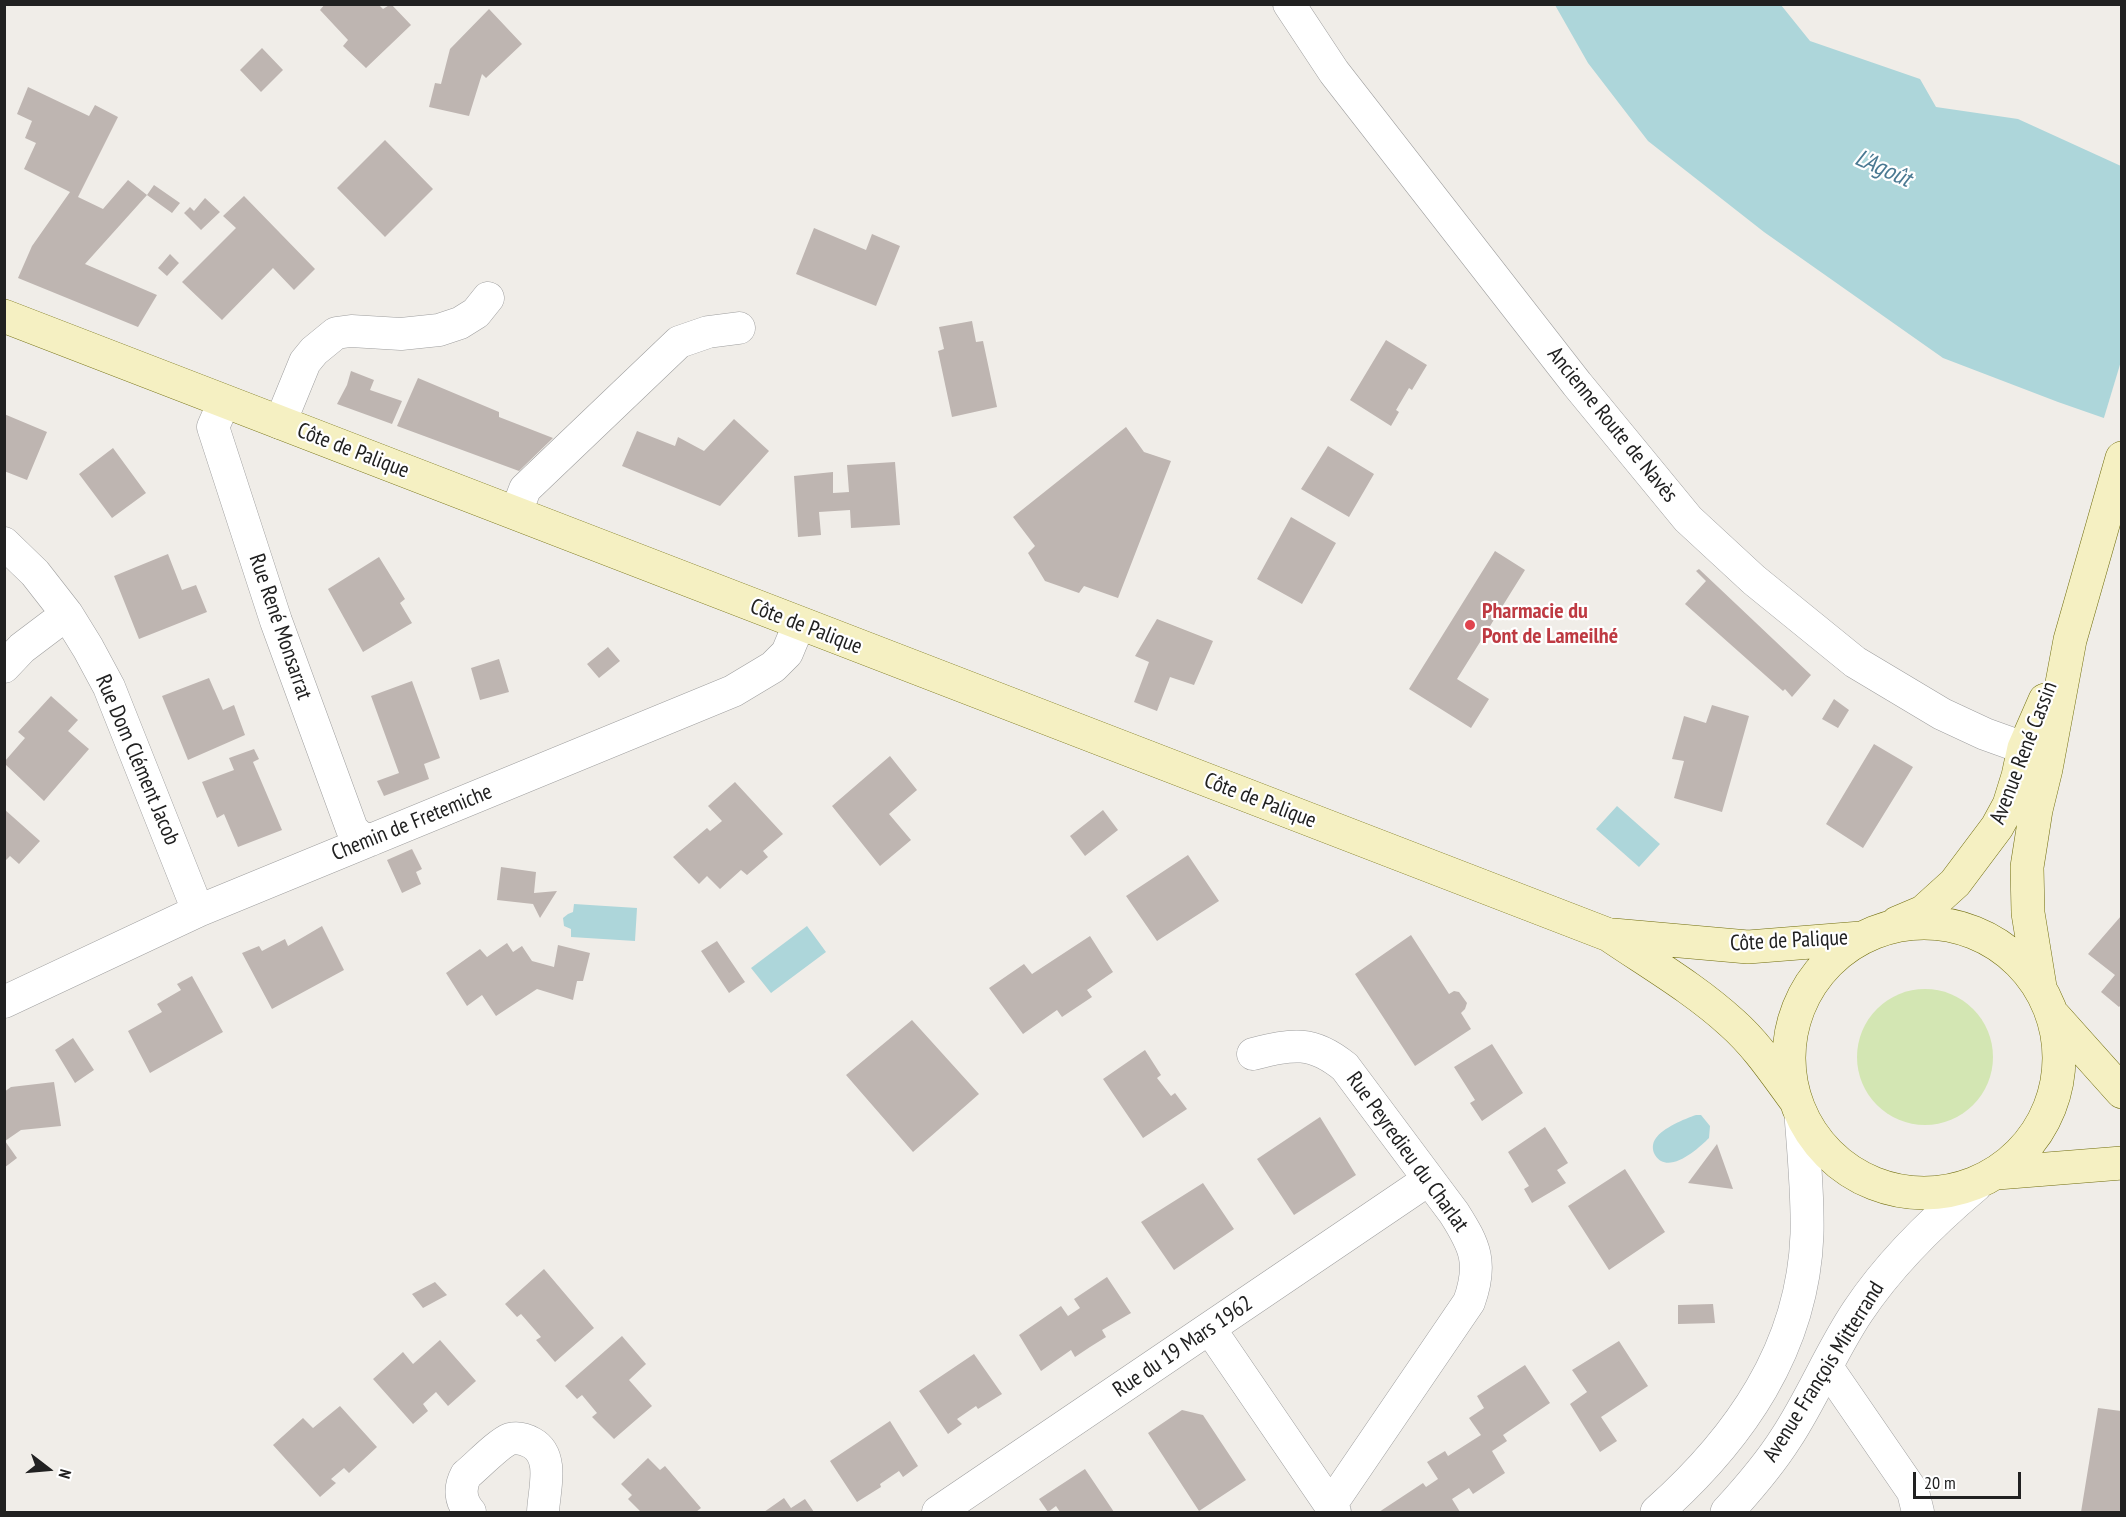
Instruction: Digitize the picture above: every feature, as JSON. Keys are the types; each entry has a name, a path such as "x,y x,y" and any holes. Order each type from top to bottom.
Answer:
{"main road":[{"name":"Côte de Palique","path":"4,316 218,414 280,423 516,513 793,639 1608,935 1676,979 1733,1023 1763,1056 1824,1150 1856,1176 1894,1191 1935,1194 1987,1179 2121,1163"},
{"name":"Avenue René Cassin","path":"1987,1179 2030,1143 2052,1104 2060,1060 2028,913 2027,867 2070,640 2121,458"},
{"name":"Avenue René Cassin","path":"1874,933 1923,912 1955,883 1997,827 2009,805 2024,748 2070,640"},
{"path":"1798,1108 1789,1064 1793,1026 1807,991 1830,960 1874,933 1922,922 1958,927 1990,939 2018,960 2047,1001 2121,1092"},
{"name":"Côte de Palique","path":"1608,935 1748,947 1874,933"}],"street":[{"name":"Ancienne Route de Navès","path":"1289,4 1341,81 1577,384 1688,519 1754,580 1854,662 1942,714 1985,734 2024,748"},
{"path":"280,423 305,362 319,346 336,333 351,331 401,334 439,330 460,323 476,313 488,297"},
{"path":"516,513 525,489 679,342 708,332 740,328"},
{"name":"Rue René Monsarrat","path":"218,414 276,621 352,829 360,837 371,840"},
{"name":"Rue Dom Clément Jacob","path":"4,543 35,573 67,614 109,687 198,911"},
{"path":"4,667 22,648 67,614"},
{"name":"Chemin de Fretemiche","path":"4,1002 198,911 733,691 773,667 793,639"},
{"name":"Rue Peyredieu du Charlat","path":"1210,1329 1333,1509 1469,1302 1476,1284 1474,1252 1470,1238 1454,1213 1345,1067 1330,1055 1312,1047 1282,1047 1253,1053"},
{"name":"Avenue François Mitterrand","path":"1657,1512 1704,1466 1744,1415 1771,1372 1789,1334 1803,1275 1807,1235 1807,1197 1798,1108"},
{"name":"Avenue François Mitterrand","path":"1727,1512 1751,1486 1786,1438 1857,1311 1889,1269 1987,1179"},
{"name":"Rue du 19 Mars 1962","path":"957,1507 1210,1329 1428,1180"},
{"path":"1827,1367 1913,1492 1918,1512"},
{"path":"470,1512 462,1500 461,1491 466,1475 508,1440 519,1438 537,1446 544,1454 546,1465 543,1512"}],"green space":[{"path":"1925,989 1951,994 1963,1000 1973,1009 1982,1019 1988,1031 1993,1057 1988,1083 1982,1095 1973,1105 1963,1114 1951,1120 1925,1125 1899,1120 1887,1114 1877,1105 1868,1095 1862,1083 1857,1057 1862,1031 1868,1019 1877,1009 1887,1000 1899,994"}],"water":[{"name":"L'Agoût","path":"1555,5 1781,5 1810,41 1920,79 1936,107 2018,119 2121,166 2121,424 1943,358 1764,232 1648,141 1588,63"},
{"path":"1617,806 1660,844 1639,867 1596,829"},
{"path":"574,904 637,908 635,941 571,937 571,929 564,926 563,918 573,912"},
{"path":"807,926 826,952 771,993 751,968"},
{"path":"1701,1115 1710,1126 1709,1138 1691,1154 1675,1162 1661,1161 1653,1151 1653,1144 1659,1134 1680,1121"}],"pier":[{"path":"2122,358 2122,427 2121,427 2103,421"}],"building":[{"path":"325,4 378,4 383,9 391,4 411,25 366,68 343,46 348,40 320,10"},
{"path":"489,9 522,44 486,78 482,74 469,116 429,107 435,83 441,84 450,49"},
{"path":"262,48 283,70 261,92 240,70"},
{"path":"28,87 89,116 95,105 118,117 78,197 103,209 128,180 147,195 85,264 157,295 138,327 18,278 32,246 70,192 24,169 36,143 25,138 32,121 17,114"},
{"path":"385,140 433,189 385,237 337,188"},
{"path":"154,185 180,203 172,213 147,195"},
{"path":"244,196 315,269 294,290 273,268 222,320 182,282 236,228 223,216"},
{"path":"205,198 220,212 201,230 184,213 190,207 194,211"},
{"path":"814,228 866,250 872,234 900,246 876,306 796,274"},
{"path":"170,254 179,263 167,276 158,268"},
{"path":"972,321 976,342 983,341 997,407 952,417 938,351 944,349 939,327"},
{"path":"1386,340 1427,365 1412,390 1409,388 1396,410 1399,412 1391,426 1350,400"},
{"path":"351,371 374,380 370,390 402,401 392,424 337,404"},
{"path":"418,378 499,412 499,417 553,438 519,471 397,426"},
{"path":"4,414 47,432 27,480 4,471"},
{"path":"734,419 769,451 720,506 622,466 637,431 675,446 678,437 704,451"},
{"path":"1126,427 1144,452 1171,461 1118,598 1084,586 1079,593 1045,581 1028,553 1035,546 1013,517"},
{"path":"1328,446 1374,474 1349,517 1301,489"},
{"path":"113,448 146,493 112,518 79,474"},
{"path":"895,462 900,525 851,528 850,510 819,512 821,535 798,537 794,476 833,472 833,493 849,492 847,465"},
{"path":"1291,517 1336,543 1302,604 1257,579"},
{"name":"Pharmacie du Pont de Lameilhé","path":"1495,551 1525,570 1457,679 1489,699 1471,728 1409,689"},
{"path":"168,554 182,590 196,585 207,612 139,639 114,576"},
{"path":"379,557 405,599 400,603 412,623 363,652 328,589"},
{"path":"1699,569 1811,675 1792,697 1685,604 1706,581 1696,571"},
{"path":"1157,619 1213,641 1194,685 1170,677 1157,711 1134,702 1149,662 1135,656"},
{"path":"608,647 620,661 599,678 587,664"},
{"path":"499,659 509,692 480,700 471,668"},
{"path":"209,678 223,710 234,705 245,735 188,760 162,696"},
{"path":"412,681 440,758 424,764 429,779 384,796 377,781 399,773 371,696"},
{"path":"51,696 78,720 68,731 89,749 44,801 5,764 5,761 25,738 18,732"},
{"path":"1834,699 1849,710 1838,728 1822,719"},
{"path":"1712,705 1749,716 1722,812 1674,798 1684,761 1672,759 1684,716 1706,723"},
{"path":"1874,744 1913,767 1863,848 1826,824"},
{"path":"254,749 259,759 253,762 282,830 238,847 224,814 217,818 202,782 234,770 229,758"},
{"path":"890,756 917,790 889,814 911,840 880,866 832,806"},
{"path":"735,782 783,834 763,851 768,857 747,875 741,870 720,889 707,876 699,884 673,857 707,828 710,831 722,821 708,806"},
{"path":"4,809 40,841 19,864 10,856 4,862"},
{"path":"1103,810 1118,830 1085,856 1070,836"},
{"path":"412,849 422,869 416,872 421,884 402,893 387,860"},
{"path":"1188,855 1219,901 1157,941 1126,896"},
{"path":"501,867 536,872 534,893 557,891 540,918 533,904 497,900"},
{"path":"2121,916 2121,1005 2119,1007 2101,992 2115,975 2088,954"},
{"path":"322,926 344,970 272,1009 242,953 259,946 262,951 285,939 288,946"},
{"path":"1411,935 1449,994 1454,991 1459,992 1467,1003 1461,1013 1471,1029 1415,1066 1355,974"},
{"path":"1090,936 1113,972 1087,990 1092,997 1062,1017 1057,1010 1023,1034 989,988 1024,964 1032,974"},
{"path":"717,941 745,982 729,993 701,951"},
{"path":"507,943 513,952 522,946 532,961 554,967 558,945 590,953 583,981 577,981 573,1000 537,989 496,1016 482,995 467,1006 446,973 480,949 487,957"},
{"path":"192,976 223,1032 150,1073 128,1031 162,1012 157,1004 181,990 177,984"},
{"path":"912,1020 979,1094 913,1152 846,1075"},
{"path":"73,1038 94,1070 75,1083 55,1050"},
{"path":"1492,1044 1523,1093 1482,1121 1470,1103 1475,1100 1454,1067"},
{"path":"1145,1050 1161,1075 1157,1078 1171,1096 1175,1093 1187,1109 1143,1138 1103,1079"},
{"path":"54,1082 61,1126 21,1130 5,1141 17,1158 4,1168 4,1092 11,1087"},
{"path":"1320,1117 1356,1175 1294,1215 1257,1159"},
{"path":"1545,1127 1568,1163 1557,1170 1566,1183 1532,1203 1524,1189 1529,1186 1508,1152"},
{"path":"1717,1144 1733,1189 1688,1183"},
{"path":"1625,1169 1665,1232 1609,1270 1568,1206"},
{"path":"1203,1183 1234,1229 1174,1270 1141,1222"},
{"path":"544,1269 594,1328 555,1362 536,1340 541,1337 521,1314 517,1317 505,1304"},
{"path":"1107,1277 1131,1313 1102,1330 1106,1337 1075,1357 1071,1350 1041,1371 1019,1335 1061,1306 1068,1316 1080,1308 1074,1299"},
{"path":"435,1282 447,1295 423,1308 412,1294"},
{"path":"1713,1304 1715,1323 1678,1324 1678,1305"},
{"path":"622,1336 646,1364 629,1380 652,1406 614,1439 592,1417 597,1413 582,1395 577,1399 565,1386"},
{"path":"440,1340 476,1381 448,1406 436,1392 423,1404 428,1411 413,1424 373,1379 403,1352 413,1364"},
{"path":"1619,1341 1648,1386 1601,1417 1617,1441 1600,1452 1570,1404 1587,1392 1572,1370"},
{"path":"974,1354 1002,1394 978,1409 976,1406 957,1419 962,1424 948,1434 919,1391"},
{"path":"1525,1365 1550,1403 1503,1435 1507,1441 1492,1451 1505,1473 1473,1494 1469,1488 1452,1499 1460,1512 1379,1512 1423,1483 1426,1487 1438,1479 1427,1462 1445,1451 1448,1456 1481,1435 1469,1418 1484,1408 1477,1396"},
{"path":"340,1406 377,1447 349,1473 344,1468 331,1479 336,1483 320,1497 273,1445 303,1418 313,1428"},
{"path":"2098,1408 2121,1411 2121,1512 2081,1512"},
{"path":"1182,1410 1203,1415 1246,1480 1199,1511 1148,1433"},
{"path":"890,1421 918,1466 903,1477 899,1471 880,1484 881,1487 857,1502 830,1461"},
{"path":"648,1458 660,1470 665,1466 701,1508 696,1512 641,1512 628,1499 632,1495 621,1484"},
{"path":"1085,1469 1114,1512 1060,1512 1056,1506 1048,1512 1039,1499"},
{"path":"784,1498 791,1508 805,1499 814,1512 764,1512"}],"place":[{"name":"Pharmacie du Pont de Lameilhé","path":"1470,625"}]}
